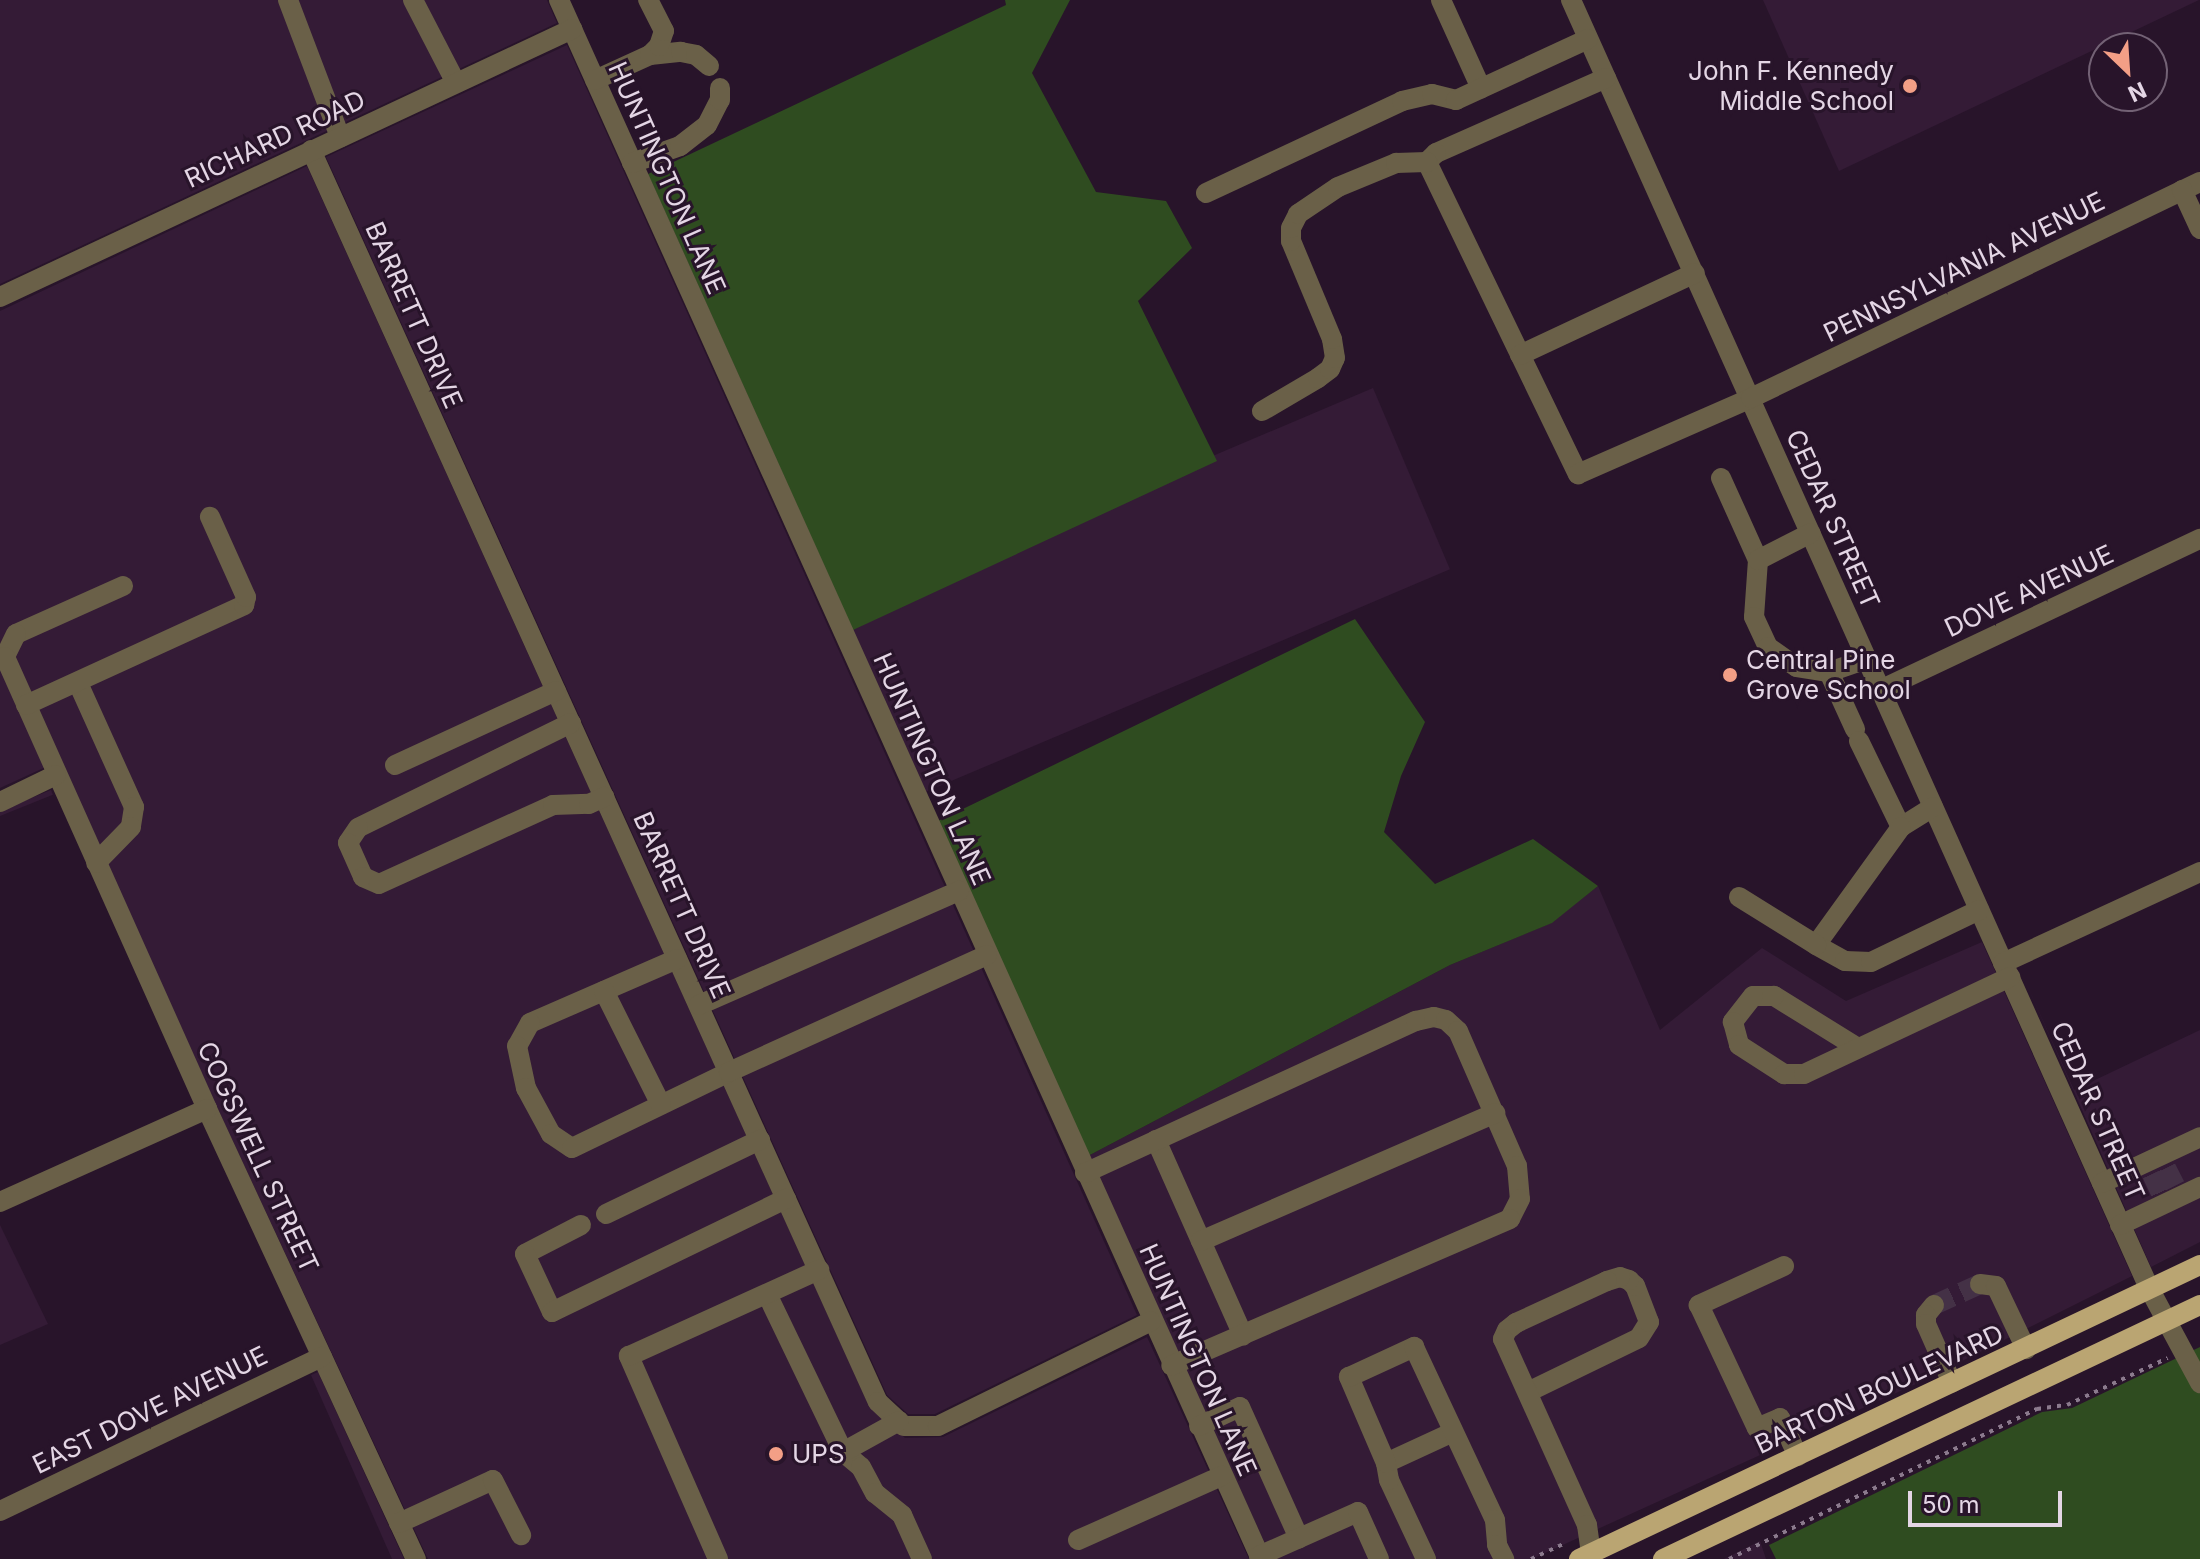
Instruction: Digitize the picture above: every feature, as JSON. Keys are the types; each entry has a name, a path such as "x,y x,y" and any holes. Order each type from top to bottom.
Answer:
{"main road":[{"name":"BARTON BOULEVARD","path":"1588,1557 2200,1265"},
{"path":"1663,1559 2200,1305"}],"street":[{"path":"288,0 340,137"},
{"path":"413,0 456,83"},
{"name":"HUNTINGTON LANE","path":"559,0 1260,1558"},
{"path":"648,0 664,31 659,46 650,55"},
{"path":"1441,0 1481,88"},
{"name":"CEDAR STREET","path":"1571,0 2120,1225 2150,1290 2200,1383"},
{"name":"RICHARD ROAD","path":"0,297 572,29"},
{"path":"1206,193 1402,101 1432,94 1456,100 1588,39"},
{"path":"595,80 650,55 681,52 696,55 709,66"},
{"path":"1262,411 1318,378 1330,369 1335,358 1332,339 1291,241 1291,228 1298,214 1338,187 1396,163 1427,162 1436,153 1606,78"},
{"path":"632,163 680,146 707,125 720,100 720,88"},
{"name":"BARRETT DRIVE","path":"311,150 878,1402 899,1421"},
{"path":"1427,162 1520,355 1695,273"},
{"path":"2191,186 2200,229"},
{"name":"PENNSYLVANIA AVENUE","path":"1520,355 1578,474 1751,398 2191,186"},
{"path":"1721,478 1758,560 1754,617 1768,647 1797,667 1829,672 1867,659"},
{"path":"26,705 236,612 244,605 246,597 210,517"},
{"path":"1758,560 1811,533"},
{"name":"DOVE AVENUE","path":"1880,690 2200,539"},
{"name":"COGSWELL STREET","path":"123,586 16,634 5,657 207,1109 416,1559"},
{"path":"1829,672 1901,827"},
{"path":"78,683 134,807 131,827 96,863"},
{"path":"395,765 556,691"},
{"path":"571,723 358,828 348,843 363,877 379,884 553,805 589,804 604,797"},
{"path":"0,802 56,775"},
{"path":"1816,945 1901,827 1933,807"},
{"path":"1858,1048 1774,996 1753,996 1733,1022 1739,1045 1784,1074 1804,1074 1858,1048 2200,872"},
{"path":"699,1005 959,891"},
{"path":"1739,897 1845,961 1871,962 1979,910"},
{"path":"677,959 530,1023 517,1046 526,1088 551,1134 572,1148 729,1072 987,955"},
{"path":"604,991 661,1105"},
{"path":"1085,1173 1416,1021 1434,1017 1446,1020 1458,1031 1495,1113 1521,1183 1520,1199 1510,1219 1171,1366"},
{"path":"0,1202 207,1109"},
{"path":"1201,1241 1495,1113"},
{"path":"2120,1225 2200,1137"},
{"path":"606,1214 760,1140"},
{"path":"1156,1140 1243,1335"},
{"path":"2102,1183 2163,1180 2200,1187"},
{"path":"581,1225 525,1254 552,1312 786,1199"},
{"path":"1784,1266 1699,1305 1757,1428 1780,1418 1798,1456"},
{"path":"718,1559 629,1356 819,1270"},
{"path":"1528,1392 1639,1338 1649,1322 1635,1286 1629,1280 1620,1277 1607,1281 1507,1330 1503,1339 1587,1525 1588,1557"},
{"path":"1980,1284 1996,1286 2026,1349"},
{"path":"767,1294 843,1452 861,1467 875,1493 902,1515 922,1559"},
{"path":"1934,1305 1926,1315 1926,1324 1952,1383"},
{"path":"843,1452 899,1421 904,1426 938,1426 1151,1321"},
{"path":"1426,1559 1389,1480 1386,1463 1349,1377 1414,1347 1495,1520 1497,1545 1504,1559"},
{"name":"EAST DOVE AVENUE","path":"0,1511 322,1357"},
{"path":"1199,1426 1240,1407 1299,1538"},
{"path":"1386,1463 1453,1432"},
{"path":"1078,1540 1222,1476"},
{"path":"399,1523 493,1480 521,1535"},
{"path":"1260,1558 1358,1512 1379,1559"}],"path":[{"path":"1729,1559 2037,1409 2067,1405 2170,1357"}],"shaded area":[{"path":"0,0 547,0 557,23 0,284"},
{"name":"John F. Kennedy Middle School","path":"1763,0 2199,0 2132,32 2088,32 2088,53 1839,171"},
{"path":"567,45 1137,1315 935,1414 908,1414 887,1395 326,157"},
{"path":"307,166 869,1406 905,1438 943,1437 1147,1337 1249,1559 428,1559 216,1105 61,760 0,788 0,311"},
{"path":"1373,388 1450,569 922,794 845,612"},
{"path":"51,790 53,795 0,816 0,811"},
{"path":"1598,886 1660,1030 1762,948 1846,1001 1982,942 2132,1276 1918,1383 1532,1559 1272,1559 1088,1156 1450,965 1551,923"},
{"path":"2020,969 2074,1090 2200,1030 2200,1242 2151,1267"},
{"path":"0,1225 48,1324 0,1345"},
{"path":"318,1372 404,1559 392,1559 311,1375"},
{"path":"1760,1541 1766,1559 1724,1559"}],"green space":[{"path":"1005,0 1070,0 1032,73 1096,192 1166,201 1192,248 1138,301 1217,461 853,630 648,174 1006,5"},
{"path":"1355,619 1425,722 1401,776 1384,832 1435,884 1533,839 1598,886 1552,923 1450,965 1088,1156 938,821"},
{"path":"2200,1347 2200,1559 1776,1559 1769,1545 2042,1412 2072,1408"}],"tunnel":[{"path":"2166,1168 2175,1186"},
{"path":"2152,1174 2161,1193"},
{"path":"1934,1305 1980,1284"}],"place":[{"name":"John F. Kennedy Middle School","path":"1910,86"},
{"name":"Central Pine Grove School","path":"1730,675"},
{"name":"UPS","path":"776,1454"}]}
